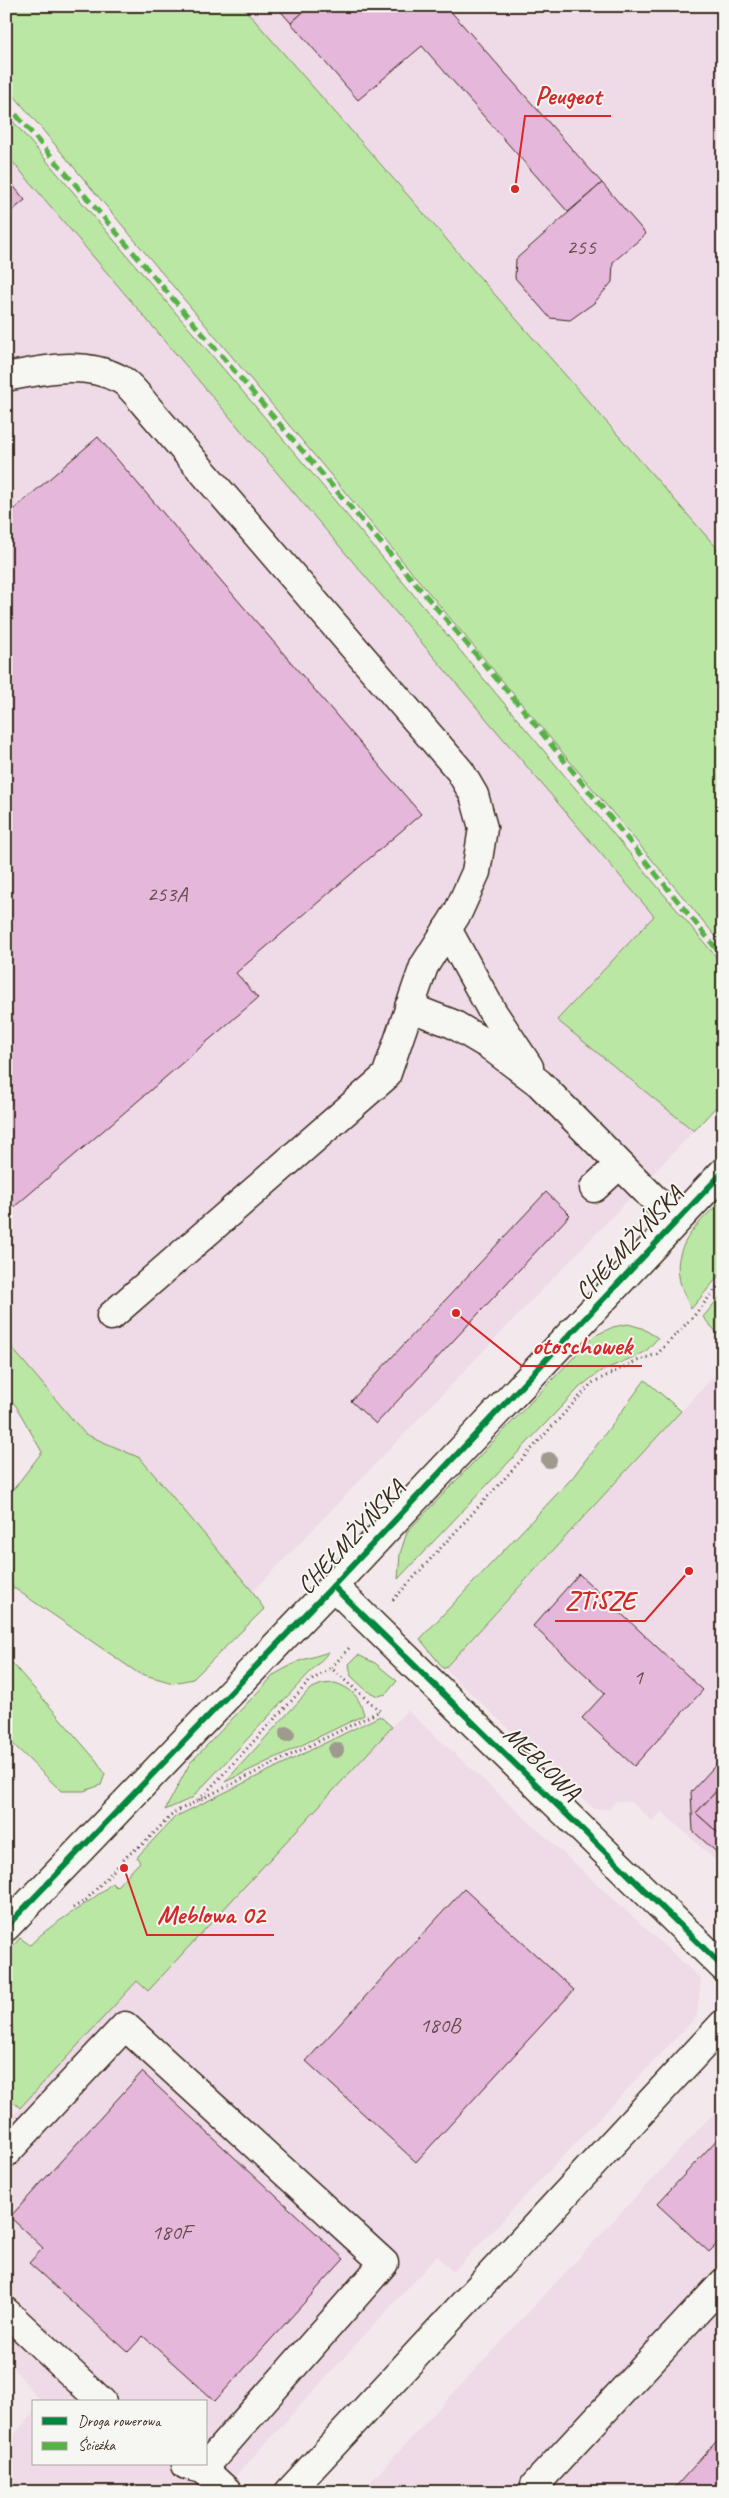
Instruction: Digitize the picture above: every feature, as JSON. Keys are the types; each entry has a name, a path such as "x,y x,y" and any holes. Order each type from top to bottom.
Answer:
{"street":[{"path":"6,377 65,366 93,370 121,380 156,417 460,771 474,795 483,828 476,872 458,912 424,966 386,1076 111,1316"},
{"path":"447,929 492,1011 539,1083"},
{"path":"409,1007 453,1024 490,1046 539,1083 676,1221"},
{"path":"594,1188 619,1165"},
{"name":"CHEŁMŻYŃSKA","path":"6,1927 333,1586 723,1172"},
{"name":"MEBLOWA","path":"333,1586 723,1968"},
{"path":"289,2492 723,2024"},
{"path":"6,2153 125,2026 384,2263 208,2451"},
{"path":"541,2492 535,2485 723,2283"},
{"path":"6,2312 100,2400"},
{"path":"194,2466 228,2492"}],"path":[{"path":"197,1801 310,1682 330,1668"}],"shaded area":[{"path":"242,6 723,6 723,555 309,82"},
{"path":"6,154 654,916 557,1020 694,1131 253,1592 140,1459 85,1434 6,1341"},
{"path":"723,1366 723,1867 662,1812 652,1821 631,1802 616,1801 609,1809 594,1809 445,1669"},
{"path":"407,1710 701,1979 697,2016 453,2272 437,2256 221,2492 6,2492 6,2444 32,2414 32,2466 208,2466 208,2400 39,2400 6,2359 6,2123 137,1981 148,1990"},
{"path":"723,2103 723,2492 361,2492"}],"green space":[{"path":"6,6 242,6 723,555 723,945 6,86"},
{"path":"6,113 300,459 723,965 723,1099 694,1131 557,1020 654,916 6,154"},
{"path":"723,1199 723,1271 691,1309 680,1280 678,1264 680,1253 698,1224"},
{"path":"723,1293 723,1334 719,1335 703,1317"},
{"path":"628,1324 642,1328 658,1338 645,1352 599,1372 580,1387 398,1579 400,1554 407,1532 594,1336 613,1327"},
{"path":"6,1341 85,1434 140,1458 253,1592 264,1609 193,1679 173,1683 138,1673 14,1588 6,1579 6,1499 42,1452 16,1406 6,1394"},
{"path":"645,1380 681,1411 444,1669 420,1639 573,1477"},
{"path":"329,1652 192,1798 165,1810 190,1763 275,1674 299,1661"},
{"path":"358,1655 375,1663 397,1681 386,1694 378,1696 367,1691 351,1676 349,1664"},
{"path":"6,1656 96,1760 105,1774 101,1785 84,1791 61,1791 6,1737"},
{"path":"335,1683 351,1691 358,1699 364,1715 225,1782 310,1689 322,1684"},
{"path":"380,1716 392,1727 148,1991 137,1981 20,2108 6,2095 6,1954 20,1938 30,1945 112,1883 116,1887 140,1862 137,1857 175,1817"}],"building":[{"path":"276,6 310,6 291,23"},
{"path":"310,6 446,6 602,183 568,212 422,46 358,100 291,23"},
{"path":"6,177 25,200 6,216"},
{"path":"602,183 646,234 613,262 612,282 594,303 570,320 550,318 515,278 516,259"},
{"path":"98,437 421,814 236,973 258,998 6,1214 6,516"},
{"path":"546,1192 570,1215 376,1424 351,1401"},
{"path":"579,1574 703,1690 634,1766 582,1718 605,1693 533,1626"},
{"path":"723,1757 723,1784 696,1813 723,1837 723,1858 693,1831 691,1792"},
{"path":"723,1784 723,1837 696,1813"},
{"path":"464,1889 574,1990 416,2162 306,2061"},
{"path":"142,2072 344,2259 215,2401 143,2336 128,2352 29,2263 43,2248 10,2217"},
{"path":"723,2133 723,2238 709,2252 657,2204"},
{"path":"723,2434 723,2492 671,2492 686,2475"}],"marked path":[{"path":"6,103 524,711 723,957"}],"cycle path":[{"path":"6,1927 333,1586 723,1172"},
{"path":"333,1586 723,1967"}],"place":[{"name":"Peugeot","path":"515,189"},
{"name":"otoschowek","path":"456,1313"},
{"name":"ZTiSZE","path":"689,1571"},
{"name":"Meblowa 02","path":"124,1868"}]}
